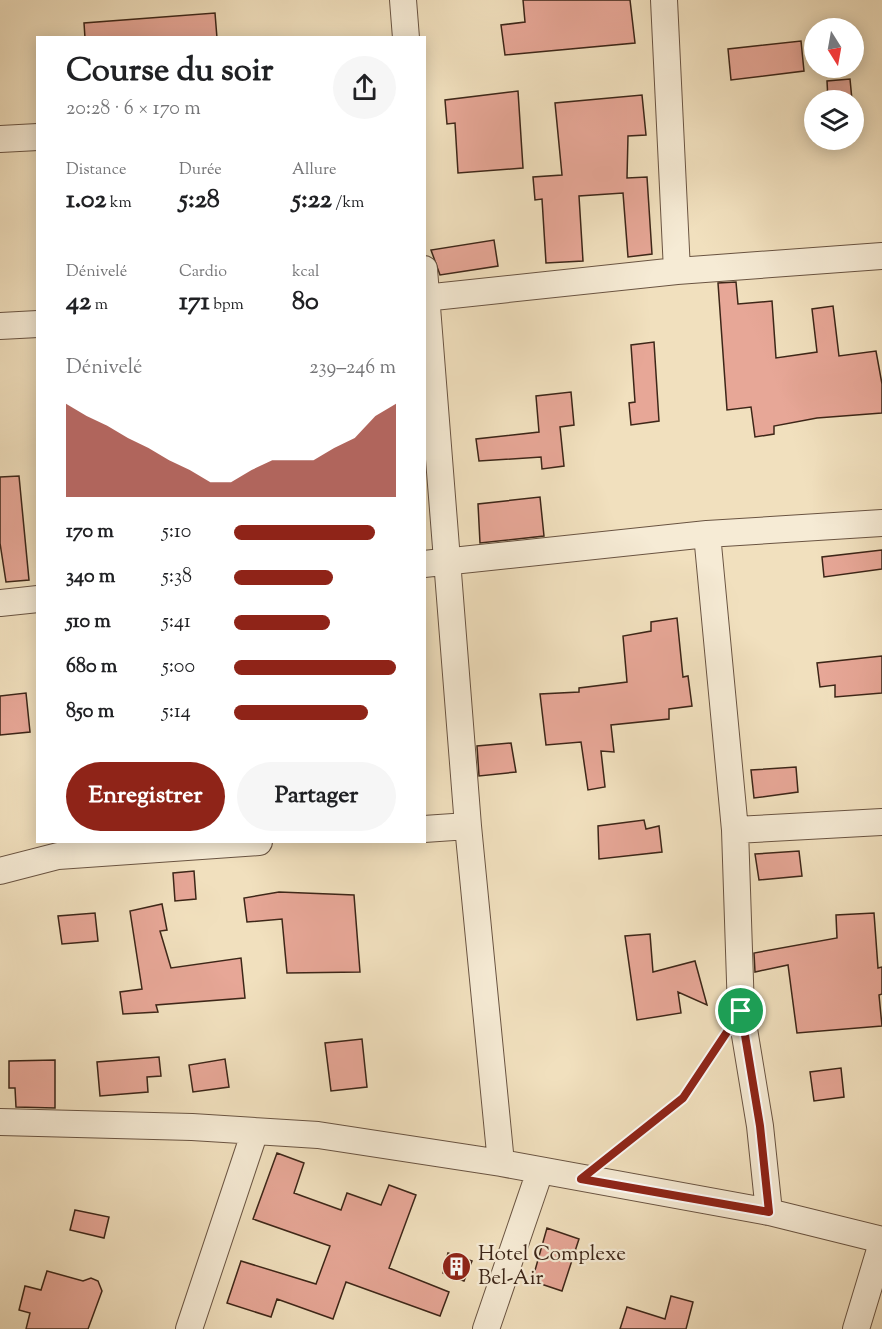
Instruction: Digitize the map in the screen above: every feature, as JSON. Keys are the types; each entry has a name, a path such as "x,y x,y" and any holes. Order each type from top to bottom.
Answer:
{"street":[{"path":"403,0 406,36"},
{"path":"664,0 677,271"},
{"path":"0,139 36,136"},
{"path":"501,1163 468,826 436,563 426,298 677,271 882,256"},
{"path":"0,326 36,324"},
{"path":"436,563 707,534 882,523"},
{"path":"707,534 735,830 741,1011 760,1126 769,1212"},
{"path":"0,603 36,599"},
{"path":"735,830 882,822"},
{"path":"426,829 468,826"},
{"path":"0,871 58,856 244,843"},
{"path":"0,1122 318,1135 501,1163 769,1212 882,1241 856,1329"},
{"path":"189,1329 255,1131"},
{"path":"486,1329 540,1171"}],"path":[{"path":"581,1179 683,1098 741,1011"}],"building":[{"path":"523,0 630,0 635,43 505,55 501,25 525,22"},
{"path":"215,13 217,36 85,36 84,23"},
{"path":"801,41 804,71 731,80 728,49"},
{"path":"850,79 851,90 827,90 827,81"},
{"path":"518,91 523,168 458,173 455,123 447,124 445,100"},
{"path":"642,95 646,135 628,136 627,178 647,177 652,254 628,257 623,193 579,196 583,261 546,263 542,199 535,200 533,177 562,175 555,103"},
{"path":"494,240 498,266 440,275 431,250"},
{"path":"736,282 738,304 772,301 776,358 817,352 812,309 833,306 839,356 876,351 882,384 882,413 817,418 774,426 774,434 755,437 751,407 727,410 718,283"},
{"path":"654,342 659,421 631,425 629,403 635,402 631,345"},
{"path":"571,392 574,425 560,427 564,466 542,469 541,457 479,461 476,439 539,432 536,396"},
{"path":"19,476 29,580 6,582 0,543 0,477"},
{"path":"540,497 544,536 480,543 478,504"},
{"path":"882,550 882,569 824,577 822,557"},
{"path":"677,618 683,677 688,676 692,706 669,709 669,719 611,725 614,752 601,751 605,787 588,790 581,742 546,745 540,694 579,692 579,688 627,682 623,636 651,631 651,622"},
{"path":"882,656 882,693 835,697 835,685 820,687 817,663"},
{"path":"26,693 30,732 0,735 0,696"},
{"path":"511,743 516,772 479,776 477,746"},
{"path":"796,767 798,792 754,798 751,770"},
{"path":"644,820 646,829 659,826 662,852 599,859 598,826"},
{"path":"799,851 802,876 759,880 755,854"},
{"path":"194,871 196,899 175,901 173,873"},
{"path":"279,892 354,895 360,972 287,973 282,919 247,922 244,898"},
{"path":"162,904 167,930 160,931 171,968 241,958 245,998 156,1005 158,1012 123,1014 120,992 142,989 130,911"},
{"path":"95,913 98,941 62,944 58,916"},
{"path":"874,913 878,968 882,967 882,994 879,995 882,1026 797,1033 788,965 755,972 754,953 837,938 836,915"},
{"path":"650,934 653,972 695,961 707,1005 678,992 681,1013 637,1020 625,936"},
{"path":"362,1039 367,1087 331,1091 325,1043"},
{"path":"159,1057 161,1076 147,1077 148,1092 100,1096 97,1062"},
{"path":"225,1059 229,1087 193,1092 189,1065"},
{"path":"55,1060 55,1108 16,1107 15,1088 9,1088 9,1061"},
{"path":"841,1068 844,1097 814,1101 810,1072"},
{"path":"277,1153 304,1163 294,1193 341,1210 347,1193 381,1205 389,1185 416,1195 389,1268 449,1292 440,1316 346,1282 333,1319 277,1299 271,1317 227,1303 241,1261 316,1284 330,1246 253,1219"},
{"path":"75,1210 109,1217 104,1238 70,1230"},
{"path":"547,1228 579,1239 562,1291 532,1281"},
{"name":"Hotel Complexe Bel-Air","path":"448,1253 472,1261 464,1281 443,1273"},
{"path":"47,1271 83,1281 91,1278 98,1281 102,1291 88,1329 26,1329 30,1313 19,1310 25,1286 41,1290"},
{"path":"671,1296 693,1302 686,1329 620,1329 627,1307 665,1319"}],"place":[{"name":"Hotel Complexe Bel-Air","path":"457,1267"}],"route":[{"path":"741,1011 760,1126 769,1212 581,1179 683,1098 741,1011"}]}
